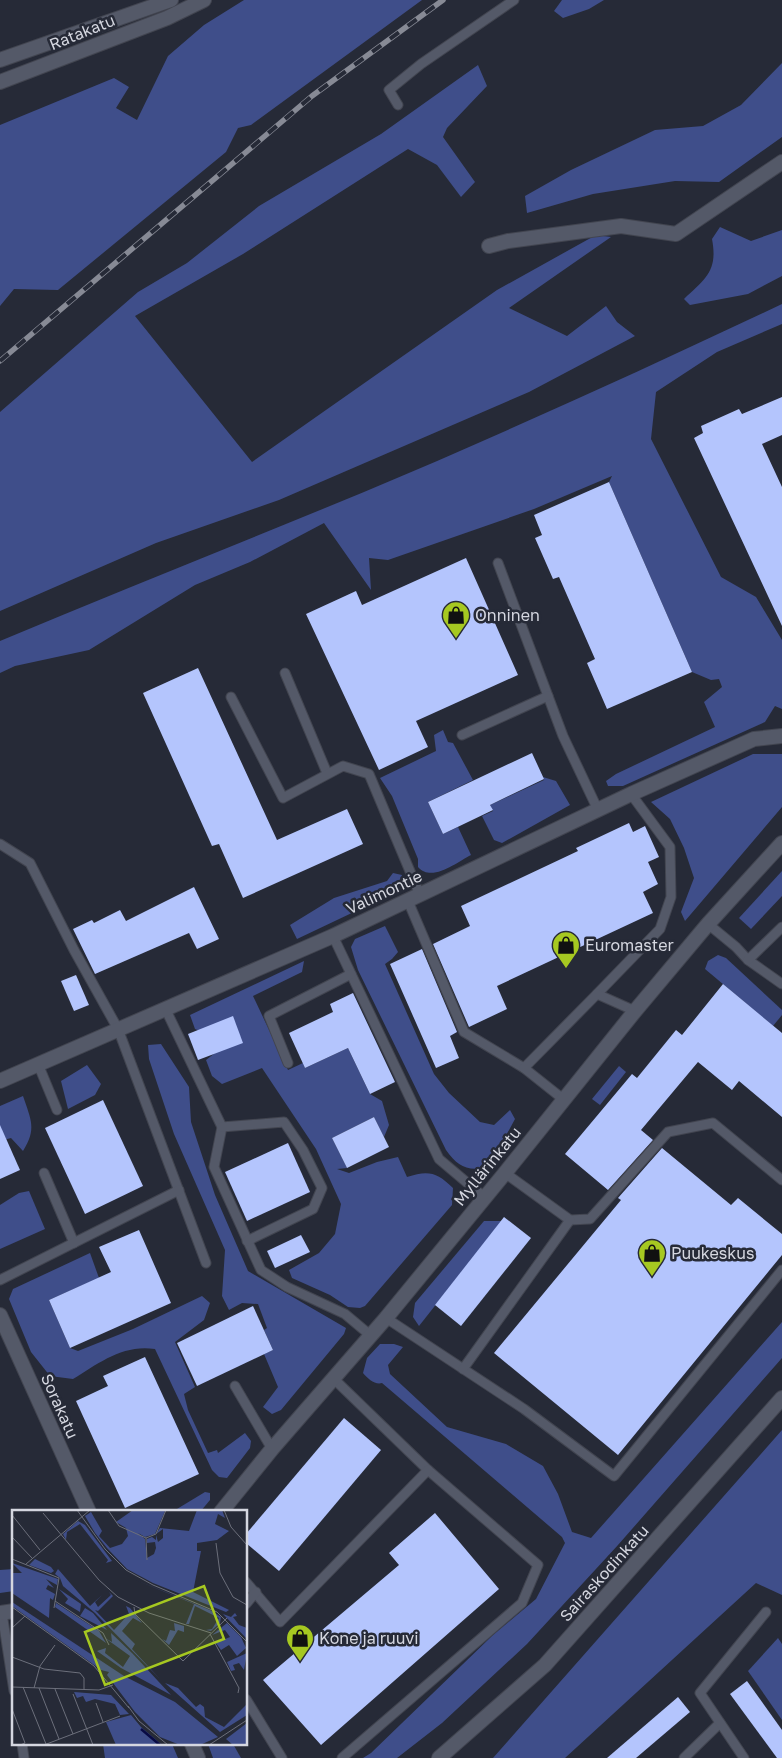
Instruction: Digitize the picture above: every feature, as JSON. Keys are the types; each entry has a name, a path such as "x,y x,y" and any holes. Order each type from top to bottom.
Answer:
{"street":[{"name":"Ratakatu","path":"0,60 171,0"},
{"name":"Ratakatu","path":"0,82 167,18 204,0"},
{"path":"489,246 508,241 621,226 676,234 782,162"},
{"name":"Valimontie","path":"0,1081 333,936 631,794 754,739 782,736"},
{"name":"Myllärinkatu","path":"223,1510 506,1173 635,1010 708,924 782,843"},
{"name":"Sorakatu","path":"0,1315 88,1510"},
{"name":"Sairaskodinkatu","path":"439,1758 545,1665 782,1398"},
{"path":"193,1746 198,1758"}],"lane":[{"path":"398,105 388,90 421,64 514,0"},
{"path":"498,563 564,736 598,810"},
{"path":"285,673 327,773"},
{"path":"462,735 548,696"},
{"path":"231,697 283,798 327,773 344,766 369,774 464,1032 524,1068 563,1099"},
{"path":"524,1068 660,929 671,898 670,847 631,794"},
{"path":"0,844 30,863 74,950 118,1029 206,1262"},
{"path":"708,924 736,947 748,960 782,984"},
{"path":"748,960 782,927"},
{"path":"333,936 439,1159 484,1197"},
{"path":"288,1063 269,1016 351,974"},
{"path":"596,994 635,1010"},
{"path":"165,1008 222,1127 214,1167 261,1270 287,1287 345,1314 370,1335"},
{"path":"38,1064 58,1110"},
{"path":"222,1127 284,1122 303,1150 322,1188 313,1209 247,1241"},
{"path":"506,1173 570,1220 590,1219 668,1132 713,1123 782,1180"},
{"path":"44,1173 74,1243"},
{"path":"0,1280 179,1190"},
{"path":"463,1369 570,1220"},
{"path":"386,1318 524,1409 614,1476 782,1270"},
{"path":"334,1379 428,1470 538,1565 522,1603 342,1758"},
{"path":"235,1386 272,1449"},
{"path":"248,1584 280,1622 428,1470"},
{"path":"248,1602 256,1592"},
{"path":"5,1612 12,1673"},
{"path":"744,1758 700,1693 766,1612"},
{"path":"248,1702 282,1758"},
{"path":"684,1758 720,1723"}],"shaded area":[{"path":"244,0 422,0 251,125 238,128 226,152 58,290 14,289 0,306 0,125 114,78 129,87 116,108 137,120 168,56 204,25"},
{"path":"562,0 604,0 589,9 563,18 554,11"},
{"path":"782,63 782,137 719,182 675,181 593,194 527,213 525,196 571,170 655,130 703,126 741,105"},
{"path":"478,65 487,86 447,128 443,137 475,182 461,197 437,165 408,149 243,254 135,316 252,462 497,290 596,235 611,237 509,308 567,336 606,306 617,322 635,336 529,392 279,500 156,543 0,611 0,412 138,292 187,263 259,206 381,134"},
{"path":"720,227 751,241 782,230 782,276 748,294 690,305 684,299 704,279 712,267 712,239"},
{"path":"782,304 782,324 717,352 656,392 651,439 721,577 756,597 782,640 782,709 775,706 765,722 623,786 608,786 606,781 616,774 715,727 704,702 722,687 719,679 711,680 692,672 609,482 612,476 534,509 388,560 369,558 371,590 324,523 250,562 195,585 89,650 15,666 0,673 0,641 417,470"},
{"path":"443,730 448,742 453,743 473,780 428,802 443,834 458,827 471,855 445,870 430,873 418,867 418,859 392,796 380,778 436,751 434,735"},
{"path":"753,754 782,754 782,807 685,921 681,912 694,878 684,848 670,819 651,802"},
{"path":"543,777 556,781 570,805 502,843 494,840 482,816 493,811 490,805 544,780"},
{"path":"782,871 782,896 751,929 739,918"},
{"path":"393,873 402,875 396,892 297,939 290,925 334,898 387,881"},
{"path":"385,926 398,952 385,964 434,1074 449,1093 480,1122 494,1125 510,1110 515,1119 501,1145 484,1168 472,1169 462,1166 446,1150 358,970 351,947 355,939"},
{"path":"718,955 726,958 782,1010 782,1015 773,1026 705,969 708,961"},
{"path":"304,961 302,972 253,996 288,1070 303,1063 305,1068 348,1048 370,1094 382,1101 389,1125 384,1137 374,1117 332,1138 347,1168 337,1169 349,1173 377,1162 398,1157 407,1177 427,1173 432,1174 453,1188 452,1205 365,1306 360,1308 348,1307 330,1295 292,1278 289,1270 319,1253 335,1234 341,1204 316,1149 262,1068 222,1084 212,1076 206,1060 224,1046 214,1037 195,1029 190,1015"},
{"path":"161,1044 189,1087 191,1122 215,1195 248,1271 346,1328 344,1334 281,1410 272,1414 263,1407 278,1387 264,1354 273,1350 264,1330 267,1328 258,1304 242,1303 229,1310 222,1296 225,1250 174,1134 149,1059 148,1045"},
{"path":"87,1065 101,1084 95,1095 68,1109 61,1081"},
{"path":"619,1066 626,1072 600,1105 592,1099"},
{"path":"23,1096 30,1118 31,1130 23,1151 11,1138 0,1141 0,1106"},
{"path":"29,1191 45,1229 0,1249 0,1205 19,1193"},
{"path":"484,1221 502,1221 419,1326 413,1317 415,1303"},
{"path":"90,1253 99,1278 49,1300 70,1348 78,1351 133,1329 202,1296 210,1303 204,1320 175,1342 195,1387 184,1394 188,1410 208,1453 217,1450 218,1453 245,1433 251,1441 250,1448 227,1478 219,1477 212,1470 155,1349 132,1349 122,1352 102,1361 73,1379 50,1376 31,1352 9,1299 13,1289"},
{"path":"782,1322 782,1358 618,1545 527,1644 442,1723 397,1758 363,1758 371,1753 493,1635 536,1599 565,1543 562,1537 382,1383 374,1382 363,1373 367,1358 380,1344 394,1344 403,1347 388,1365 390,1374 447,1427 506,1444 543,1466 558,1494 572,1532 591,1538"},
{"path":"782,1430 782,1595 756,1583 565,1758 493,1758"},
{"path":"205,1492 210,1493 210,1500 202,1510 175,1510"},
{"path":"12,1569 12,1591 0,1593 0,1570"},
{"path":"778,1638 782,1644 782,1720 748,1671"},
{"path":"103,1746 173,1746 178,1758 105,1758"},
{"path":"209,1746 234,1746 241,1758 213,1758"}],"building":[{"path":"782,397 782,435 762,444 782,487 782,626 694,438 703,433 701,426 739,409 742,414"},
{"path":"609,482 692,672 607,709 587,663 595,659 559,577 553,579 535,538 542,535 534,515"},
{"path":"466,558 518,675 416,721 428,747 379,770 306,614 356,591 362,605"},
{"path":"198,668 277,840 347,809 363,844 243,898 219,844 212,846 143,693"},
{"path":"532,753 544,779 490,805 493,810 443,834 428,802"},
{"path":"629,823 633,832 645,826 659,857 648,862 658,884 643,892 653,913 497,986 507,1009 469,1027 433,944 470,926 461,906 578,851 576,848"},
{"path":"194,887 219,939 197,949 189,933 95,974 73,929 92,920 94,923 120,910 126,921"},
{"path":"422,949 457,1032 450,1036 459,1058 436,1068 390,964"},
{"path":"76,975 89,1005 74,1011 61,981"},
{"path":"723,984 782,1033 782,1117 739,1081 732,1090 698,1062 641,1130 653,1140 608,1190 565,1154 632,1074 637,1078 676,1030 682,1035"},
{"path":"353,993 395,1082 370,1094 348,1048 305,1068 289,1033 333,1012 330,1004"},
{"path":"233,1016 243,1043 198,1060 188,1034"},
{"path":"103,1100 143,1186 85,1214 45,1128"},
{"path":"374,1117 389,1147 347,1168 332,1138"},
{"path":"0,1125 20,1170 0,1179"},
{"path":"288,1143 310,1192 247,1221 225,1172"},
{"path":"662,1148 731,1205 738,1198 782,1234 782,1255 618,1455 494,1353 621,1200 618,1198"},
{"path":"504,1217 531,1238 461,1326 435,1305"},
{"path":"139,1230 171,1303 70,1348 49,1300 111,1272 99,1247"},
{"path":"301,1235 310,1252 275,1268 267,1251"},
{"path":"253,1306 273,1350 197,1386 177,1343"},
{"path":"145,1357 199,1474 125,1508 76,1401 108,1386 103,1376"},
{"path":"344,1418 381,1450 279,1571 248,1545 248,1532"},
{"path":"435,1513 499,1589 321,1745 263,1680 399,1565 389,1553"},
{"path":"747,1681 782,1730 782,1758 777,1758 730,1694"},
{"path":"678,1697 690,1712 636,1758 607,1758"}],"railway":[{"path":"0,361 312,96 443,0"}],"place":[{"name":"Onninen","path":"456,639"},
{"name":"Euromaster","path":"566,969"},
{"name":"Puukeskus","path":"652,1277"},
{"name":"Kone ja ruuvi","path":"300,1662"}]}
